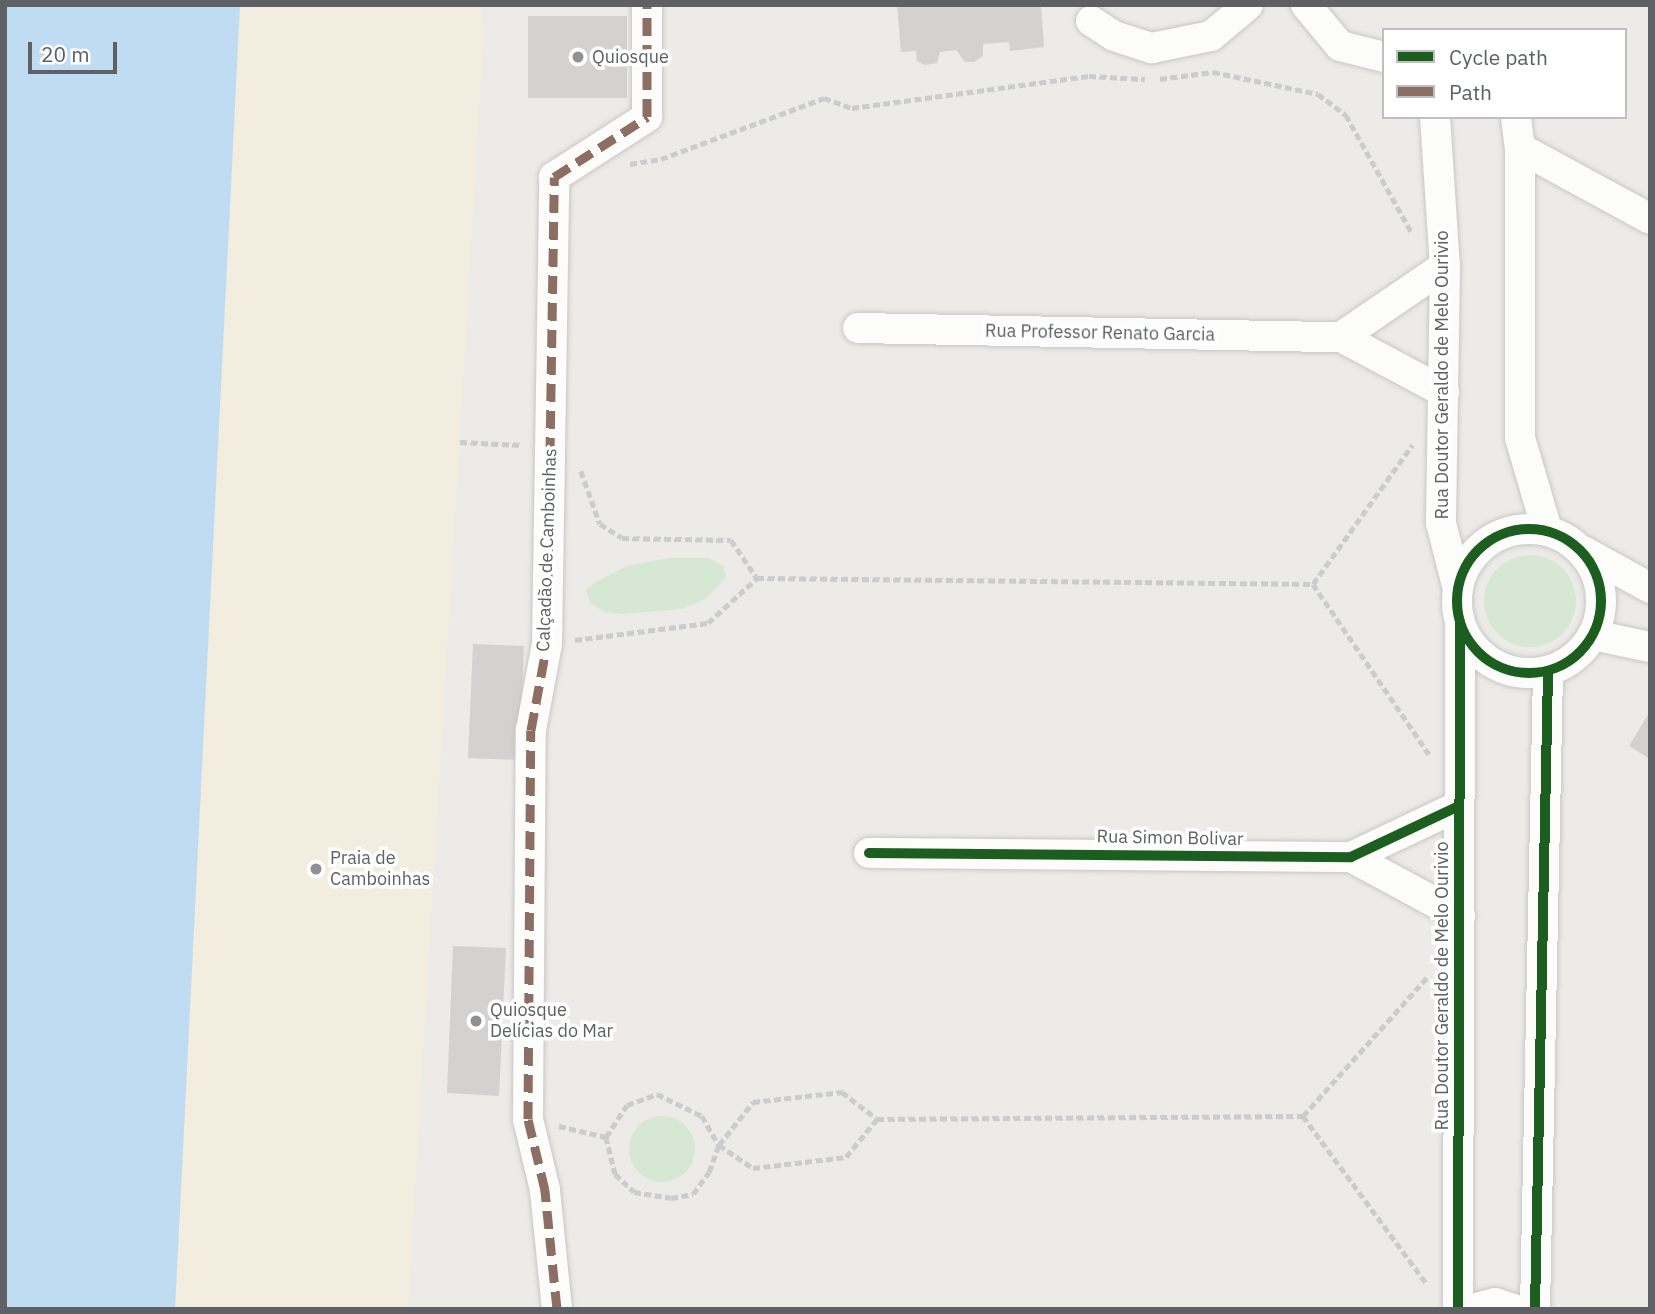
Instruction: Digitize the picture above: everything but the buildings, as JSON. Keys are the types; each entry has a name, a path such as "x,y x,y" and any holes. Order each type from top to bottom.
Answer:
{"street":[{"name":"Calçadão de Camboinhas","path":"557,1309 545,1190 528,1119 531,730 547,644 554,177 647,117 647,5"},
{"path":"1091,21 1114,36 1152,48 1211,36 1248,5"},
{"path":"1306,5 1340,46 1382,56"},
{"name":"Rua Doutor Geraldo de Melo Ourivio","path":"1435,119 1444,391 1441,523 1458,589"},
{"path":"1516,119 1520,148 1520,438 1547,530"},
{"path":"1520,148 1650,219"},
{"path":"1342,337 1440,270"},
{"name":"Rua Professor Renato Garcia","path":"858,328 1342,337 1444,391"},
{"path":"1581,550 1594,569 1601,591 1593,635 1566,663 1548,671 1504,669 1470,642 1460,622 1458,589 1471,557 1486,542 1526,528 1547,530 1650,589"},
{"name":"Rua Doutor Geraldo de Melo Ourivio","path":"1458,1309 1460,622"},
{"path":"1593,635 1650,647"},
{"path":"1535,1309 1548,671"},
{"name":"Rua Simon Bolivar","path":"869,853 1351,857 1460,803"},
{"name":"Rua Simon Bolivar","path":"1351,857 1460,928"},
{"path":"1473,1309 1495,1303 1513,1309"}],"path":[{"path":"621,166 661,159 824,98 852,108 1089,76 1156,80 1213,72 1318,94 1346,115 1440,270"},
{"path":"460,442 551,446 580,467 600,524 622,538 731,540 757,578"},
{"path":"1313,584 1413,443"},
{"path":"547,644 708,623 757,578 1313,584"},
{"path":"1313,584 1460,803"},
{"path":"877,1119 846,1157 753,1168 719,1145 702,1116 657,1094 627,1105 607,1137 615,1174 634,1192 671,1198 693,1194 709,1172 719,1145 753,1102 842,1092 877,1119 1303,1116 1460,928"},
{"path":"1303,1116 1429,1287"},
{"path":"528,1119 607,1137"}],"green space":[{"path":"1530,555 1548,558 1563,568 1573,583 1576,601 1573,619 1563,634 1548,644 1530,647 1512,644 1497,634 1487,619 1484,601 1487,583 1497,568 1512,558"},
{"path":"669,558 709,558 723,566 726,578 705,599 682,609 622,614 604,612 590,602 586,590 596,582 627,566"},
{"path":"662,1116 675,1119 685,1126 692,1136 695,1149 692,1162 685,1172 675,1179 662,1182 649,1179 639,1172 632,1162 629,1149 632,1136 639,1126 649,1119"}],"sand":[{"name":"Praia de Camboinhas","path":"240,5 482,5 483,43 408,1309 175,1309"}],"water":[{"path":"5,5 240,5 175,1309 5,1309"}],"marked path":[{"path":"557,1309 545,1190 528,1119 531,730 547,644 554,177 647,117 647,5"}],"cycle path":[{"path":"1529,529 1557,534 1580,550 1596,573 1601,601 1596,629 1580,652 1557,668 1529,673 1501,668 1478,652 1462,629 1457,601 1462,573 1478,550 1501,534 1529,529"},
{"path":"1458,1309 1460,622"},
{"path":"1535,1309 1548,671"},
{"path":"869,853 1351,857 1459,806"}],"place":[{"name":"Quiosque","path":"578,57"},
{"name":"Praia de Camboinhas","path":"316,869"},
{"name":"Quiosque Delícias do Mar","path":"476,1021"}]}
